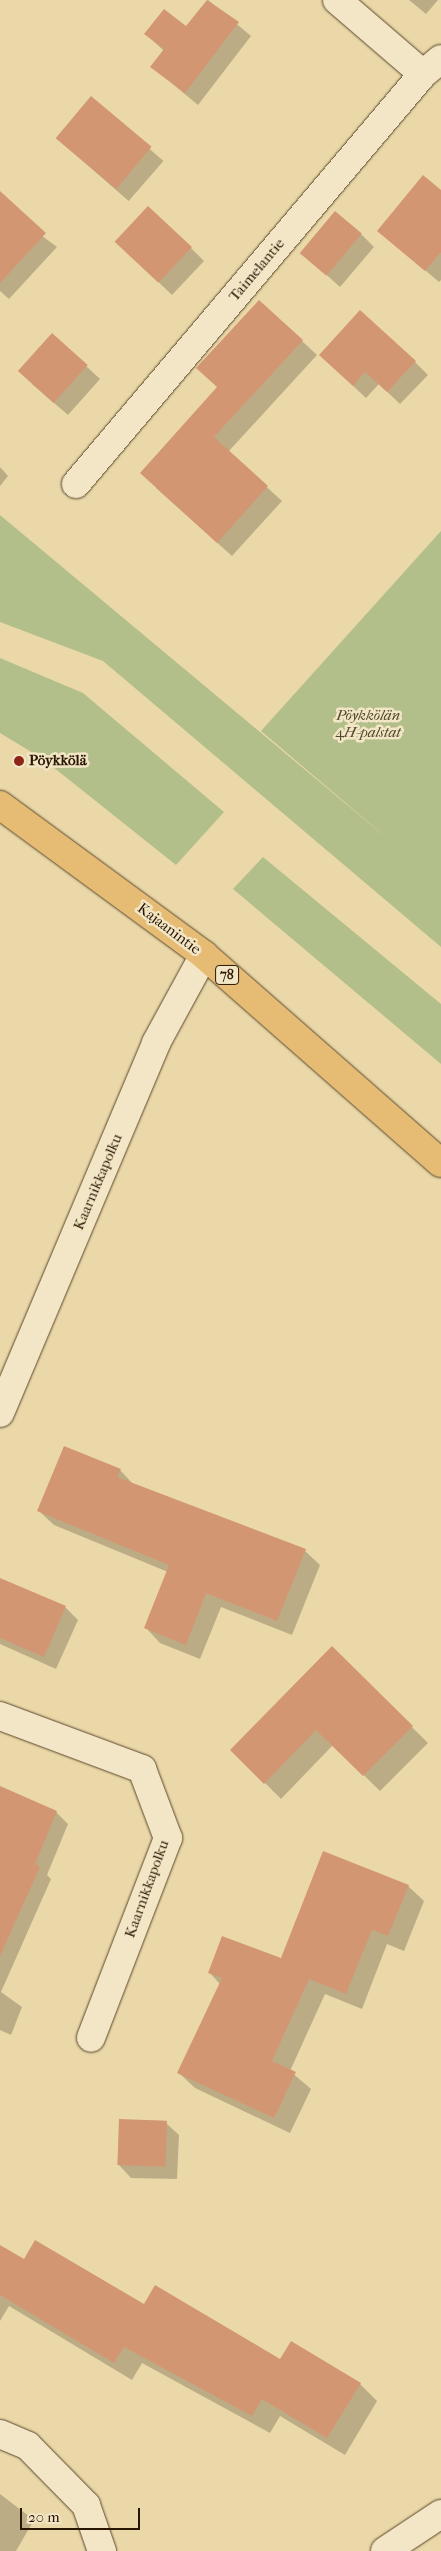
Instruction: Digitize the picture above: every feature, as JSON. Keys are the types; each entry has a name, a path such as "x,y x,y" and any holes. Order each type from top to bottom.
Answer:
{"main road":[{"name":"Kajaanintie","path":"0,805 204,955 441,1163"}],"street":[{"path":"337,0 432,66"},
{"name":"Taimelantie","path":"76,484 432,66"},
{"name":"Kaarnikkapolku","path":"0,1413 156,1043 204,955"},
{"name":"Kaarnikkapolku","path":"0,1716 142,1770 168,1838 91,2038"},
{"path":"0,2434 28,2446 86,2505 102,2551"},
{"path":"385,2551 441,2514"}],"green space":[{"name":"Pöykkölän 4H-palstat","path":"0,515 394,844 261,731 441,531 441,947 103,661 0,622"},
{"path":"0,658 83,693 224,812 176,865 43,759 0,733"},
{"path":"263,857 441,1004 441,1064 233,889"}],"building":[{"path":"207,0 239,22 185,93 150,67 164,49 144,34 164,9 186,26"},
{"path":"91,96 152,147 116,189 56,138"},
{"path":"423,175 441,190 441,252 425,271 377,231"},
{"path":"0,191 46,233 0,283"},
{"path":"148,206 192,247 158,283 115,242"},
{"path":"335,211 362,233 326,276 300,253"},
{"path":"259,300 303,340 214,437 268,486 217,543 140,473 217,387 196,368"},
{"path":"360,310 416,361 387,392 365,372 353,386 319,355"},
{"path":"52,333 88,365 54,403 18,371"},
{"path":"64,1446 121,1469 117,1477 306,1549 277,1621 206,1593 186,1645 144,1628 169,1565 37,1511"},
{"path":"0,1578 66,1606 44,1657 0,1638"},
{"path":"332,1646 413,1726 363,1776 316,1730 264,1784 230,1750"},
{"path":"0,1786 57,1811 35,1864 40,1867 0,1956"},
{"path":"323,1851 409,1885 388,1936 372,1930 346,1994 309,1979 272,2061 296,2072 274,2118 177,2073 222,1978 208,1973 222,1936 281,1958"},
{"path":"119,2119 167,2121 165,2167 117,2165"},
{"path":"35,2240 144,2304 155,2285 280,2359 291,2341 361,2383 327,2438 262,2399 252,2416 124,2347 114,2363 0,2295 0,2245 24,2259"}],"place":[{"name":"Pöykkölä","path":"19,761"}]}
